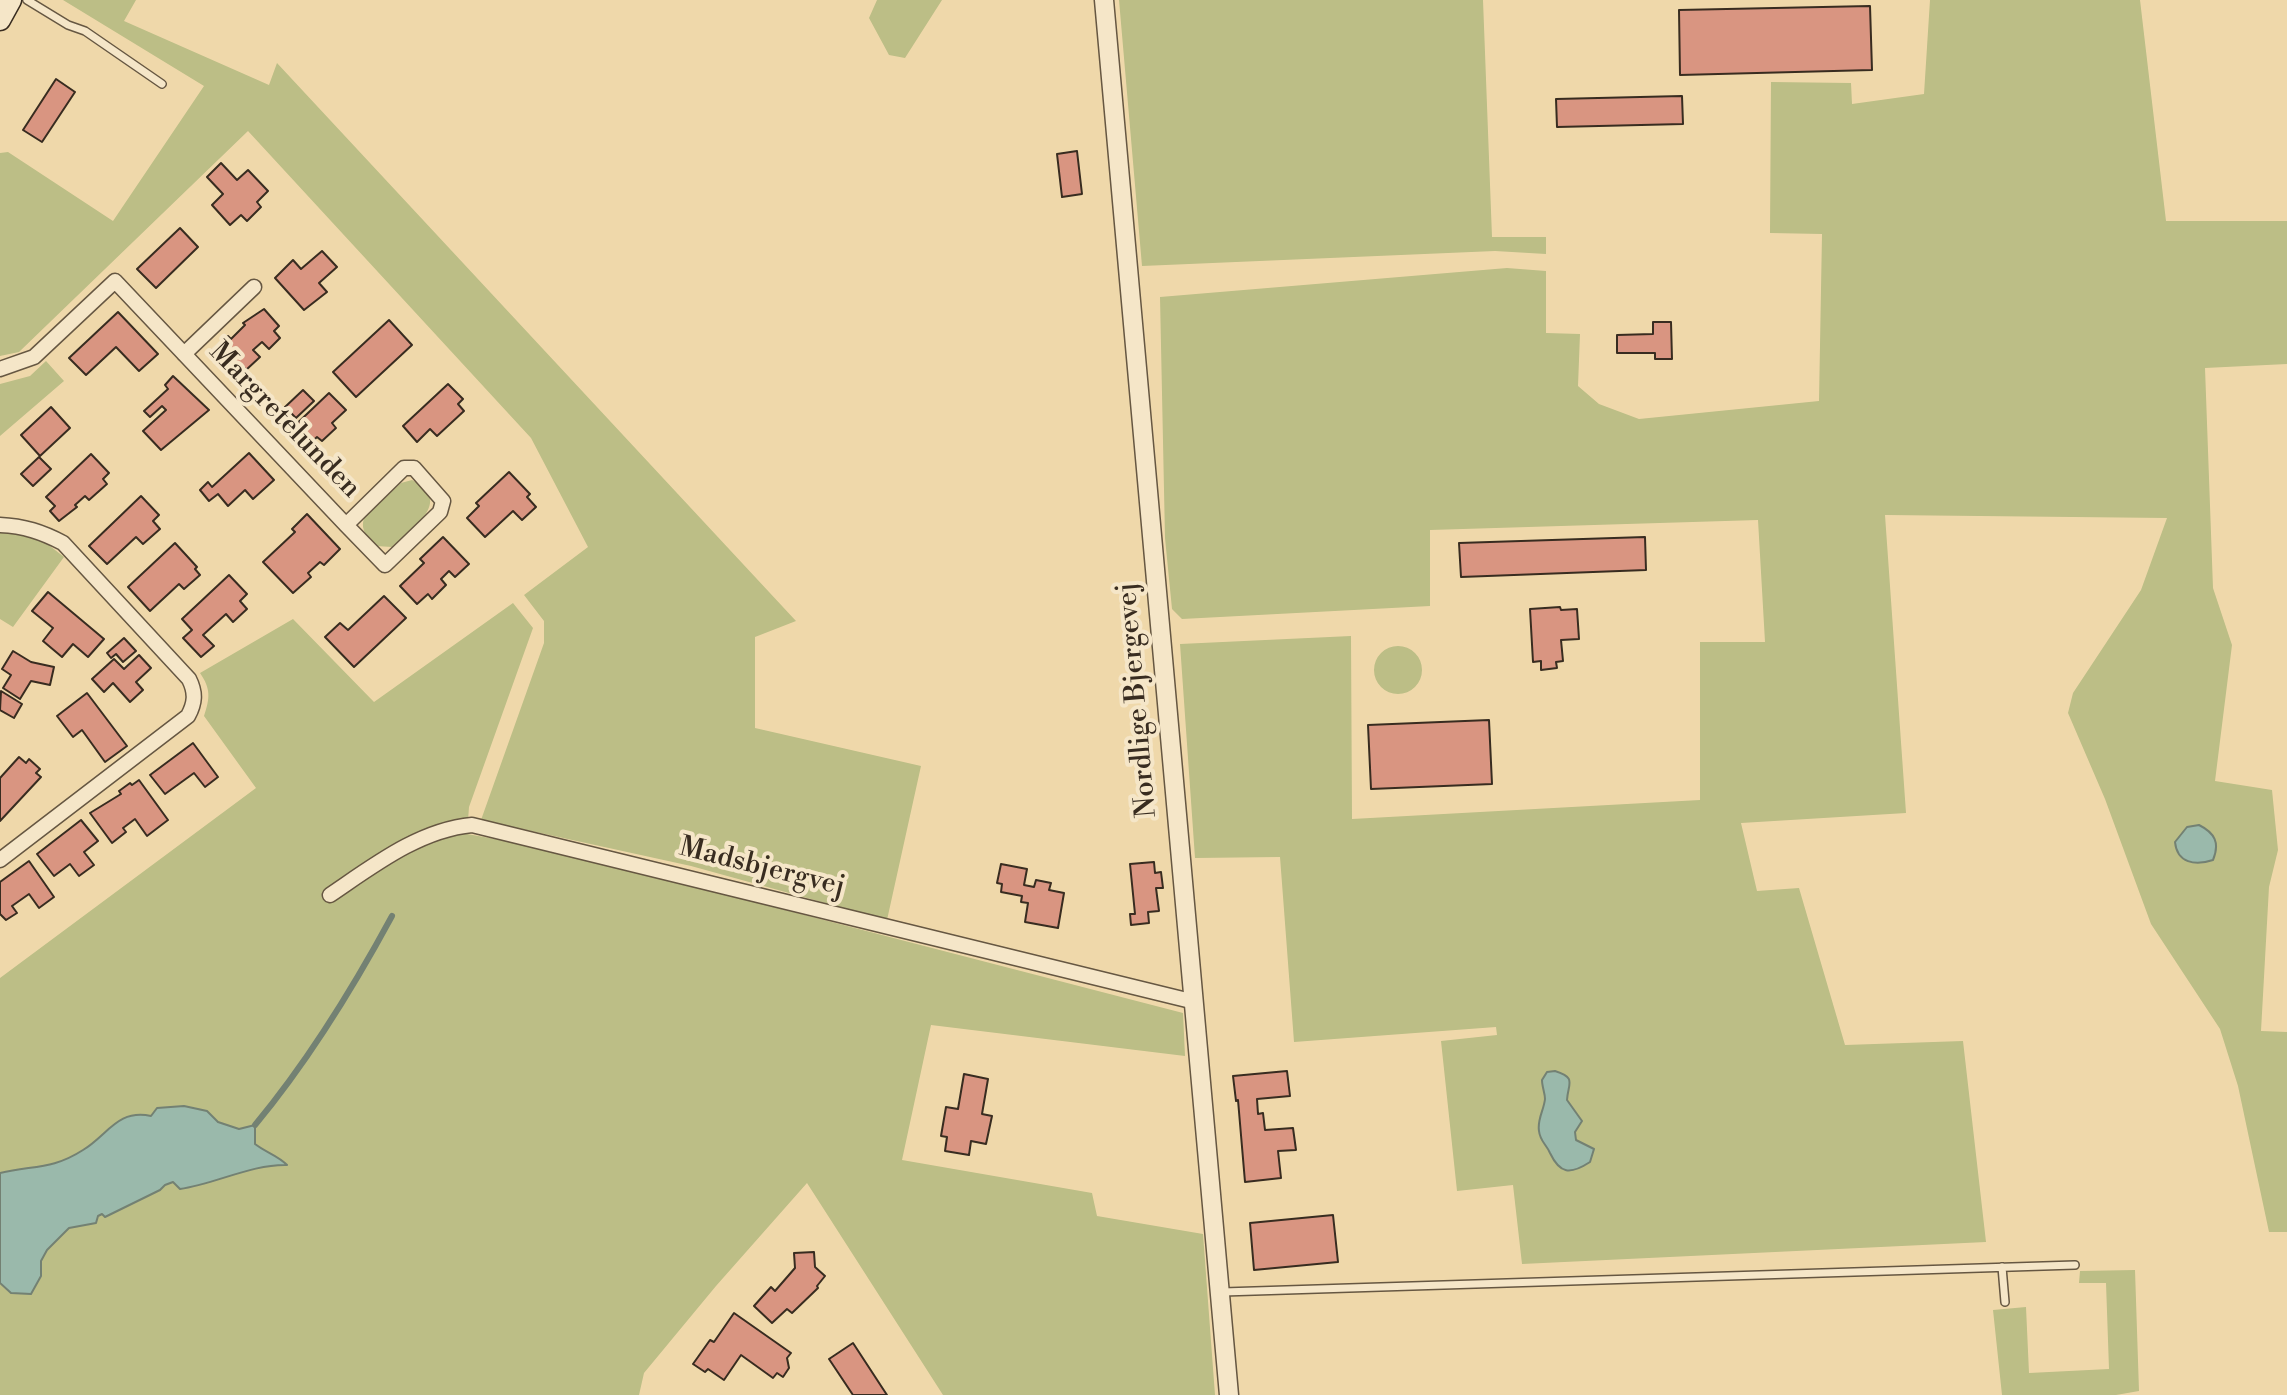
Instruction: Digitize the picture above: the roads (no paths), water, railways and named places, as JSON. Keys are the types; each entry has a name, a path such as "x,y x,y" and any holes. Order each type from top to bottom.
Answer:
{"main road":[{"path":"0,20 11,0"}],"street":[{"name":"Nordlige Bjergevej","path":"1104,0 1229,1395"},
{"name":"Margretelunden","path":"0,369 34,357 115,281 346,525 385,565 440,512 443,501 414,468 404,468 346,525"},
{"name":"Margretelunden","path":"184,354 254,287"},
{"path":"0,525 43,532 63,543 189,679 194,696 188,716 0,860"},
{"name":"Madsbjergvej","path":"330,895 395,853 441,830 472,825 1195,1002"}],"lane":[{"path":"27,0 68,25 85,31 162,84"},
{"path":"1221,1292 2075,1265"},
{"path":"2002,1267 2005,1302"}],"waterway":[{"path":"255,1125 329,1024 392,916"}]}
